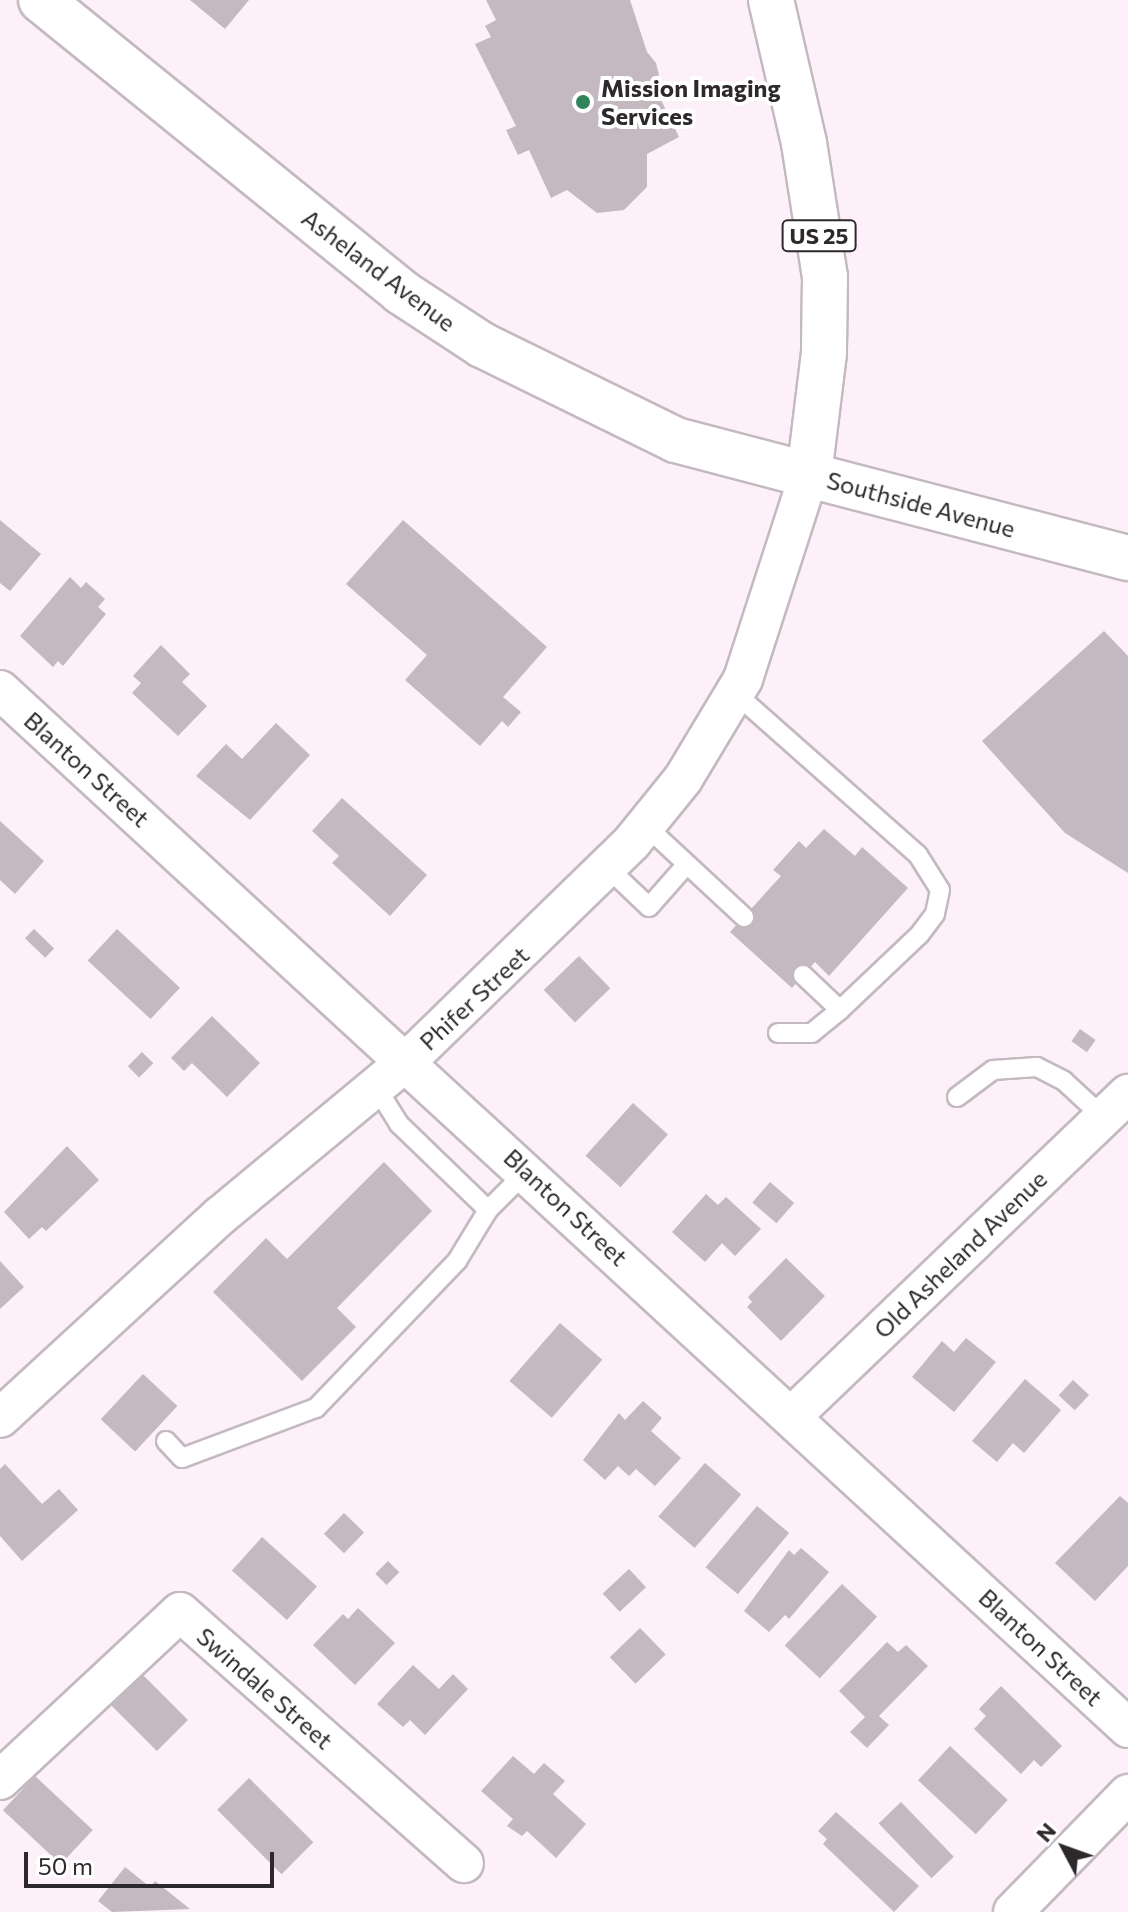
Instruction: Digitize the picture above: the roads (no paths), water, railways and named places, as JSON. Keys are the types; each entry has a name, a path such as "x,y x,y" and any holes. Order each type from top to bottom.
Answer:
{"main road":[{"name":"Asheland Avenue","path":"41,0 401,292 482,345 676,440 809,475"},
{"name":"Southside Avenue","path":"771,0 804,143 825,277 824,353 809,475 1128,558"}],"street":[{"name":"Phifer Street","path":"0,1418 220,1216 407,1061 609,869 646,826 683,779 735,693 785,561 809,475"},
{"name":"Blanton Street","path":"0,690 793,1415 1128,1728"},
{"name":"Old Asheland Avenue","path":"793,1415 1116,1105"},
{"name":"Swindale Street","path":"0,1780 180,1612 464,1863"},
{"path":"1013,1912 1128,1794"}],"lane":[{"path":"735,693 918,855 940,890 935,914 919,935 840,1010 812,1033 778,1033"},
{"path":"646,826 744,917"},
{"path":"609,869 649,907 687,864"},
{"path":"803,975 840,1010"},
{"path":"957,1097 993,1070 1037,1067 1116,1105"},
{"path":"376,1087 399,1124 488,1210"},
{"path":"166,1441 182,1458 316,1408 457,1261 488,1210 527,1171"}],"place":[{"name":"Mission Imaging Services","path":"583,102"}]}
